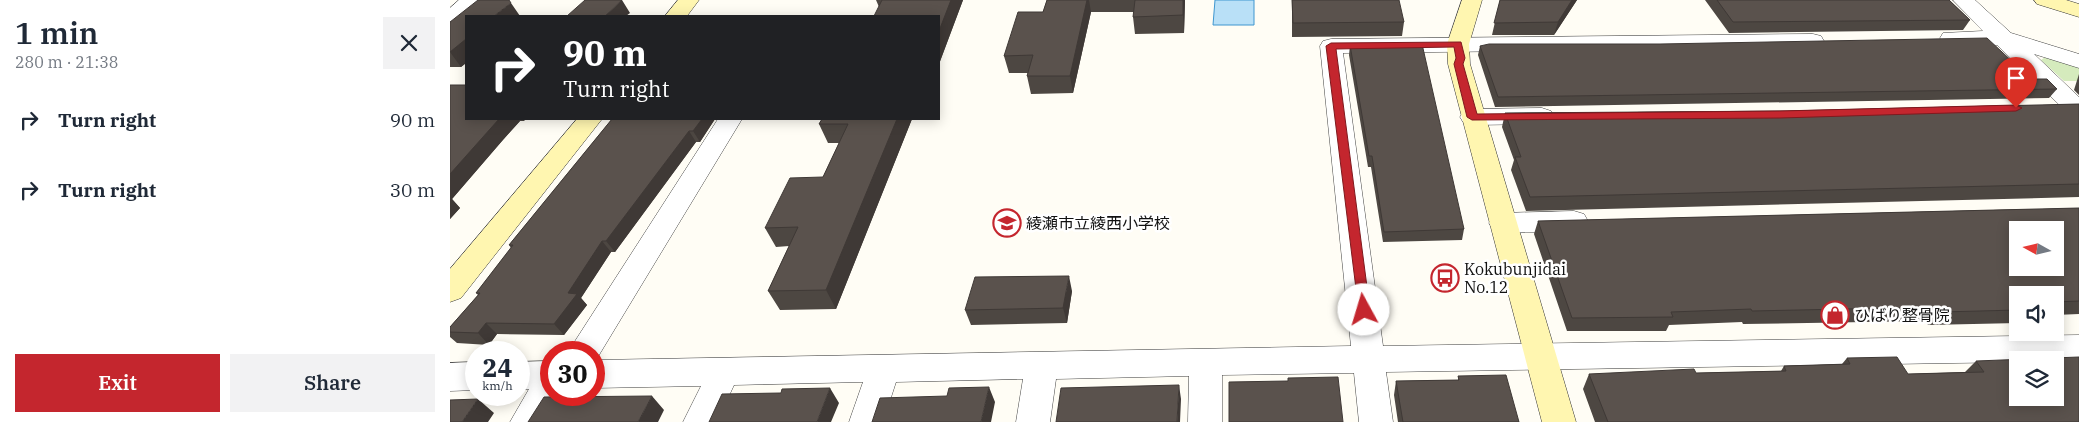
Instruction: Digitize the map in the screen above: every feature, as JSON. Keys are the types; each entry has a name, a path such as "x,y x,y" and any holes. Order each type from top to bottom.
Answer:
{"street":[{"path":"450,19 471,0"},
{"path":"677,15 689,0"},
{"path":"1472,0 1458,44 1459,64 1472,117 1559,422"},
{"path":"1963,0 2077,108"},
{"path":"2044,0 2079,11"},
{"path":"1934,39 2003,38 2079,61"},
{"path":"1376,422 1331,46 1837,40"},
{"path":"2046,108 2077,108"},
{"path":"1472,117 1562,116"},
{"path":"450,290 589,120"},
{"path":"591,341 729,120"},
{"path":"1503,223 1599,220"},
{"path":"605,374 2079,348"},
{"path":"1205,422 1206,362"},
{"path":"1033,422 1042,365"},
{"path":"866,422 884,369"},
{"path":"700,422 724,372"},
{"path":"450,377 465,376"},
{"path":"527,422 540,401"}],"green space":[{"path":"2047,56 2079,66 2079,81 2064,81 2041,60"}],"water":[{"path":"1215,0 1254,0 1254,25 1213,25"}],"building":[{"path":"478,0 509,0 511,3 495,15 465,15 465,40 450,52 450,22"},
{"path":"585,0 622,0 606,15 568,15"},
{"path":"882,0 951,0 940,28 940,15 874,15"},
{"path":"1047,0 1087,0 1070,76 1027,76 1033,55 1004,56 1018,12 1043,12"},
{"path":"1135,0 1183,0 1183,15 1133,17"},
{"path":"1292,0 1399,0 1404,22 1293,23"},
{"path":"1500,0 1572,0 1558,22 1494,23"},
{"path":"1717,0 1949,0 1970,20 1733,22"},
{"path":"1987,38 2031,79 2047,79 2057,89 1498,97 1480,46 1489,44 1660,44"},
{"path":"1422,44 1464,229 1384,232 1372,156 1369,156 1350,45"},
{"path":"450,85 465,85 465,120 498,120 450,174"},
{"path":"2079,104 2079,184 1530,197 1515,157 1521,157 1505,113 1787,111"},
{"path":"611,120 701,120 693,131 689,131 606,241 602,241 568,293 577,294 554,324 486,323 478,333 450,332 450,327 480,293 476,293 513,245 509,245"},
{"path":"821,120 897,120 826,290 768,291 798,227 765,228 790,178 823,177 848,124 819,124"},
{"path":"2079,208 2079,301 2064,302 2064,286 2009,286 2009,310 1940,312 1937,307 1752,311 1751,309 1671,312 1673,317 1572,318 1538,221"},
{"path":"1069,276 1063,308 965,310 975,277"},
{"path":"1897,357 1908,374 1984,372 1976,361 2009,360 2009,406 2064,406 2064,358 2079,357 2079,422 1608,422 1589,374 1694,369 1696,373 1786,371 1784,366 1850,364 1847,358"},
{"path":"1506,375 1519,422 1403,422 1396,381 1459,380 1458,376"},
{"path":"1338,377 1343,422 1229,422 1229,382 1288,381 1288,378"},
{"path":"1179,385 1177,422 1056,422 1061,388"},
{"path":"989,387 981,422 872,422 880,398 947,396 949,388"},
{"path":"830,388 817,422 709,422 722,394 781,393 782,389"},
{"path":"605,396 652,396 638,422 528,422 540,403 540,406 605,406"},
{"path":"465,399 465,406 473,406 462,422 450,422 450,400"}],"place":[{"name":"綾瀬市立綾西小学校","path":"1007,223"},
{"name":"Kokubunjidai No.12","path":"1445,278"},
{"name":"ひばり整骨院","path":"1835,315"}],"route":[{"path":"1364,310 1331,46 1458,44 1459,64 1472,117 1780,114 2016,108"}]}
